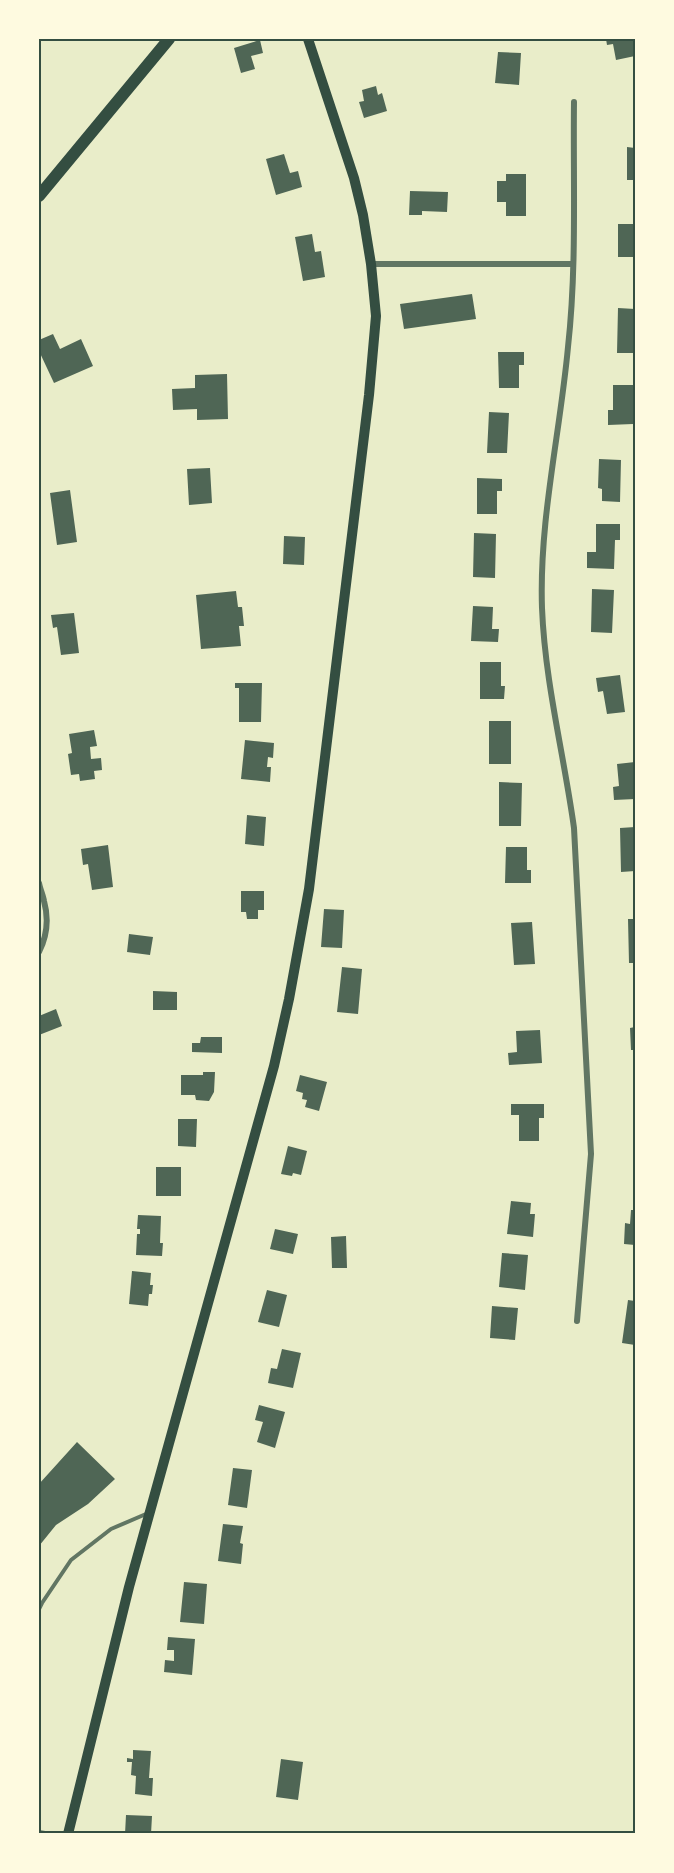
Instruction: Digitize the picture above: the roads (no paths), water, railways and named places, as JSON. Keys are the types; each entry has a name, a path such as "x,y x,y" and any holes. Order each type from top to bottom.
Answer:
{"main road":[{"path":"39,195 169,39"},
{"path":"68,1834 129,1587 271,1078 289,999 310,877 369,395 376,316 371,264 354,178 308,39"}],"street":[{"path":"574,102 572,264 568,356 546,511 542,559 542,608 545,656 574,828 591,1154 577,1321"},
{"path":"371,264 572,264"},
{"path":"39,883 47,913 47,927 39,952"}],"lane":[{"path":"39,1609 71,1560 111,1529 150,1513"},
{"path":"39,1832 51,1834"}]}
